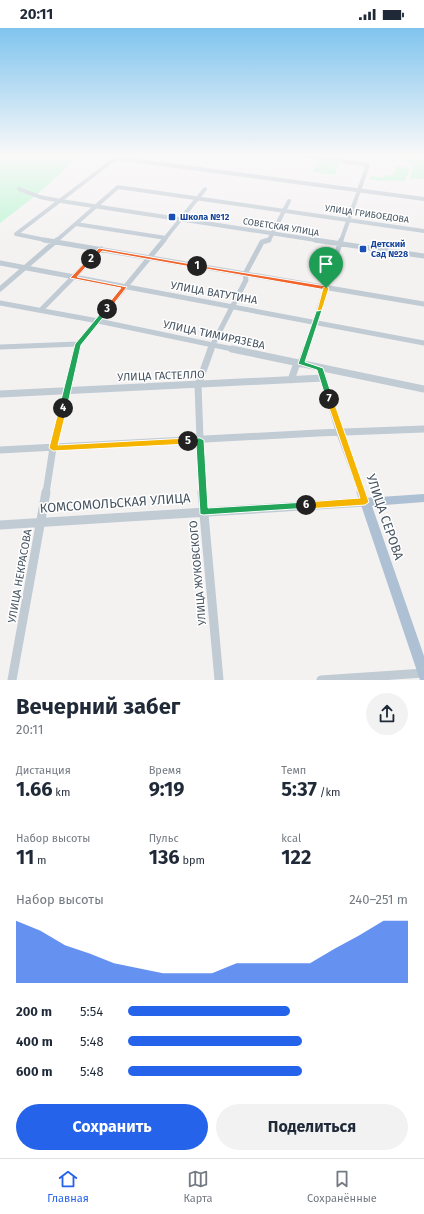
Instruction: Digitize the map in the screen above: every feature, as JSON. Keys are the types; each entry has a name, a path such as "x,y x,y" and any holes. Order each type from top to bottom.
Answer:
{"main road":[{"name":"КОМСОМОЛЬСКАЯ УЛИЦА","path":"365,502 424,498"},
{"name":"УЛИЦА СЕРОВА","path":"365,502 424,674"}],"street":[{"path":"80,186 16,234 17,236 424,304"},
{"path":"326,186 424,199"},
{"path":"291,380 316,322 340,243 361,186"},
{"name":"УЛИЦА ГРИБОЕДОВА","path":"96,206 118,187 424,231"},
{"name":"СОВЕТСКАЯ УЛИЦА","path":"19,189 42,198 424,256"},
{"name":"УЛИЦА НЕКРАСОВА","path":"12,680 42,522 53,448 78,344 182,219 205,189"},
{"name":"УЛИЦА ЖУКОВСКОГО","path":"219,680 203,511 198,385 212,345 246,280 245,274 262,242 269,240 289,201"},
{"path":"0,289 96,206"},
{"path":"76,224 166,238"},
{"path":"41,310 101,249"},
{"name":"УЛИЦА ВАТУТИНА","path":"0,263 73,278 424,343"},
{"name":"УЛИЦА ТИМИРЯЗЕВА","path":"0,303 98,321 424,389"},
{"path":"0,347 78,344"},
{"name":"УЛИЦА СЕРОВА","path":"320,368 339,431 365,502"},
{"name":"УЛИЦА ГАСТЕЛЛО","path":"0,394 323,378"},
{"path":"0,450 200,440 339,431 424,429"},
{"name":"КОМСОМОЛЬСКАЯ УЛИЦА","path":"0,525 203,511 365,502"},
{"path":"321,680 424,674"}],"green space":[{"path":"0,186 46,186 35,196 0,223"}],"place":[{"name":"Школа №12","path":"172,217"},
{"name":"Детский Сад №28","path":"363,249"}],"route":[{"path":"101,249 326,288 301,364 320,368 339,431 365,502 203,511 200,440 53,448 78,344 124,287 73,278 101,249"}]}
